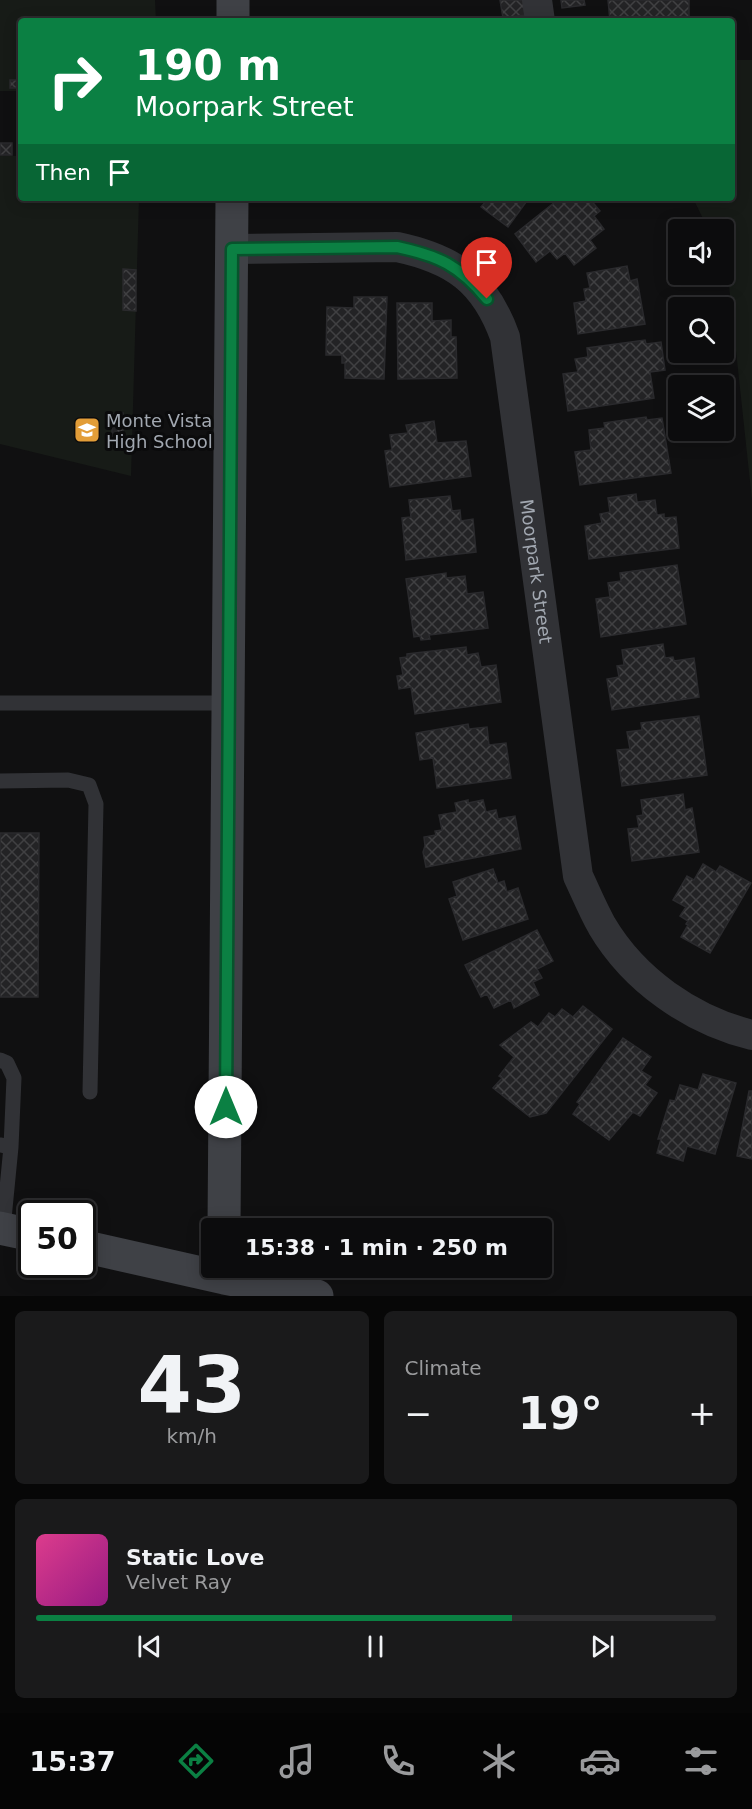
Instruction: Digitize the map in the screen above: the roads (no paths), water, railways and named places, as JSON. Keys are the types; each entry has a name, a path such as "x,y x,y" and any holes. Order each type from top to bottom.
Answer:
{"main road":[{"path":"233,0 233,18"},
{"path":"225,1218 232,201"},
{"path":"96,1249 224,1280 317,1296"}],"street":[{"path":"537,0 540,18"},
{"name":"Moorpark Street","path":"232,249 397,247 418,251 438,258 458,269 487,299 498,317 505,337 578,876 603,927 639,972 660,991 684,1007 712,1021 752,1035"}],"lane":[{"path":"0,703 230,703"},
{"path":"0,781 68,780 88,785 96,804 90,1092"},
{"path":"0,1060 7,1063 14,1078 5,1146 12,1230"}],"place":[{"name":"Monte Vista High School","path":"87,430"}]}
